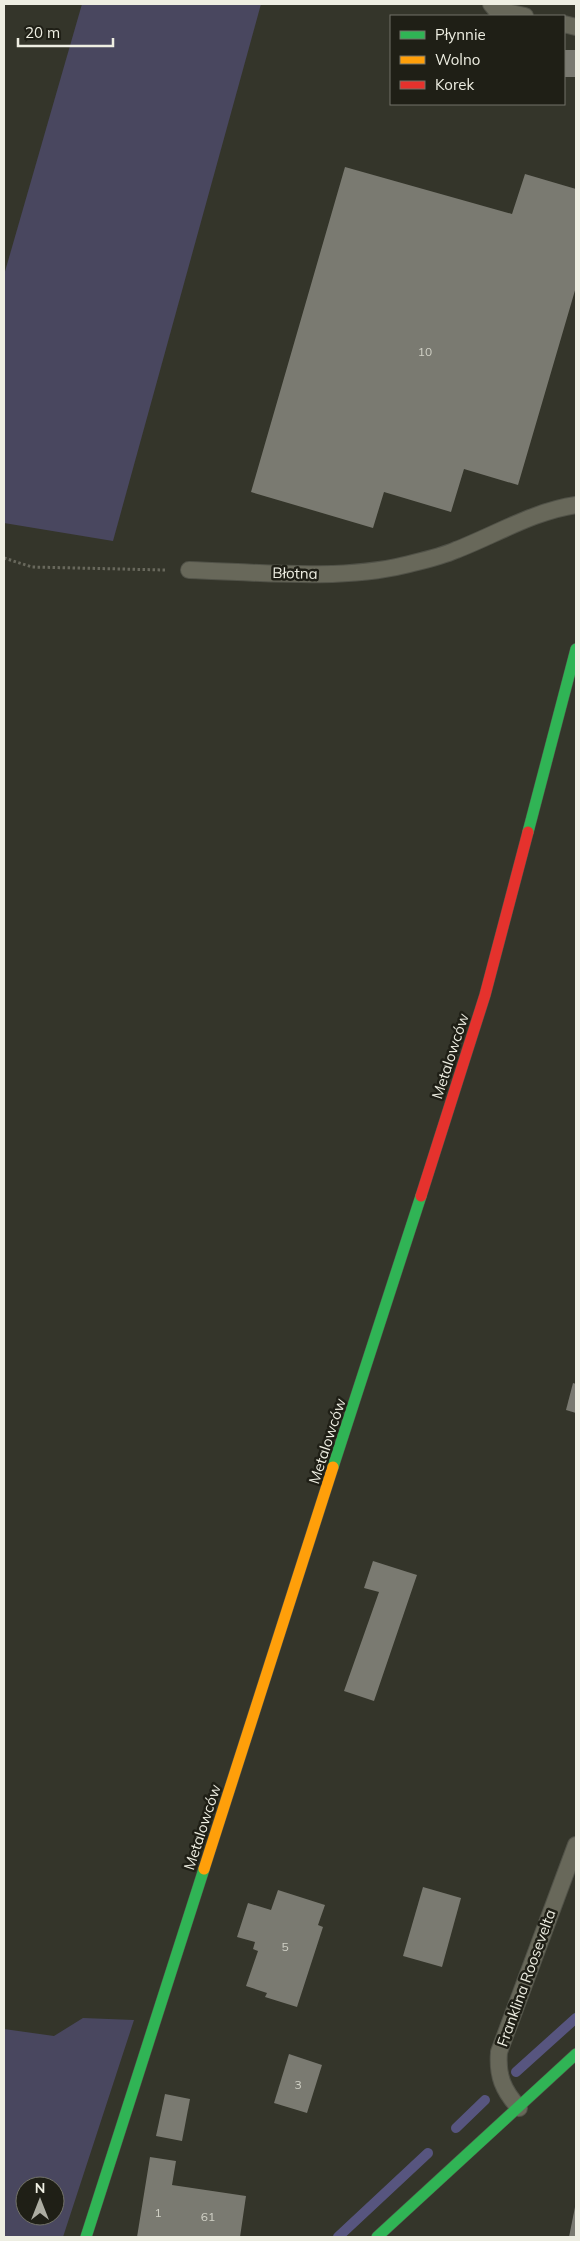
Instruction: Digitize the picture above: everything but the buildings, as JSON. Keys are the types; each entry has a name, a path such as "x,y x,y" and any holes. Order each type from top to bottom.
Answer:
{"street":[{"name":"Metalowców","path":"86,2237 486,995 576,649"},
{"path":"377,2237 576,2054"}],"lane":[{"path":"491,4 496,10 520,15"},
{"name":"Błotna","path":"188,570 335,574 404,566 454,551 532,518 576,505"},
{"name":"Franklina Roosevelta","path":"519,2108 507,2095 500,2082 498,2068 499,2052 576,1845"}],"path":[{"path":"4,558 32,567 188,570"}],"shaded area":[{"path":"82,4 261,4 113,541 4,523 4,275"},
{"path":"83,2018 134,2020 63,2237 4,2237 4,2029 54,2036"}],"waterway":[{"path":"516,2072 576,2018"},
{"path":"456,2128 485,2100"},
{"path":"338,2237 428,2153"}],"traffic: fast":[{"path":"528,832 576,649"},
{"path":"333,1467 421,1196"},
{"path":"86,2237 204,1869"},
{"path":"377,2237 576,2054"}],"traffic: slow":[{"path":"204,1869 333,1467"}],"traffic: jam":[{"path":"421,1196 485,995 528,832"}]}
